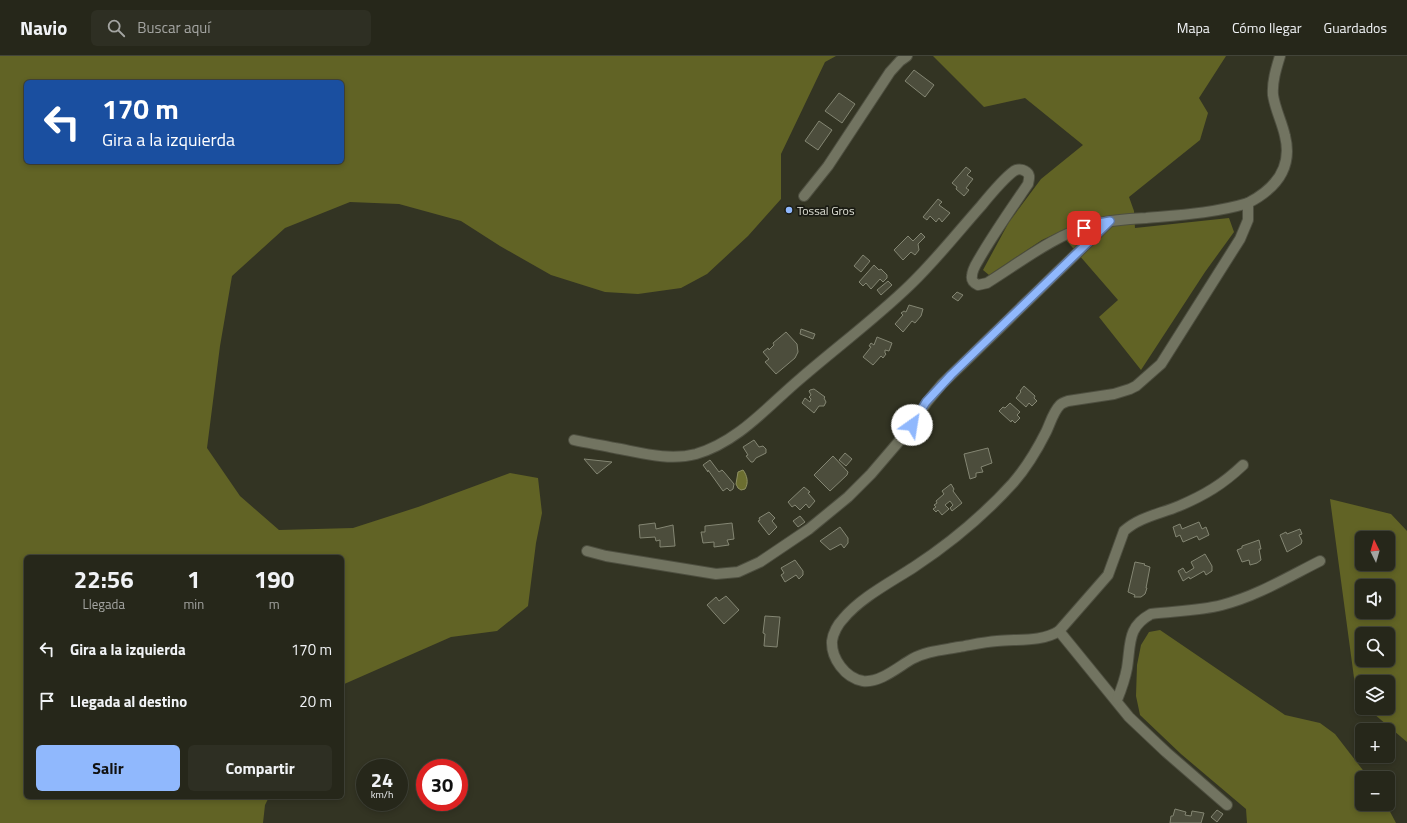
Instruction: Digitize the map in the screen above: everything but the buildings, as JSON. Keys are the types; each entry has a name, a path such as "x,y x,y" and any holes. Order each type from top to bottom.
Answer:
{"street":[{"path":"804,196 828,166 890,72 907,56"},
{"path":"574,440 658,456 672,457 696,453 708,449 736,434 761,416 800,379 911,285 1015,170 1024,170 1028,173 1030,178 1028,184 975,266 972,280 976,284 981,285 987,283 1049,243 1093,224 1110,221 1191,214 1248,203 1258,198 1278,180 1286,163 1286,137 1273,96 1275,74 1280,56"},
{"path":"1243,465 1226,480 1204,494 1136,522 1124,531 1108,575 1060,631 1047,637 993,641 928,653 912,659 873,680 866,681 854,678 842,669 835,656 832,640 842,619 855,607 944,546 981,514 1013,483 1026,466 1041,441 1057,409 1062,404 1068,401 1114,394 1130,389 1136,386 1161,364 1240,239 1248,220 1248,203"},
{"path":"587,551 606,556 716,574 738,572 775,554 809,529 848,497 871,474 907,432 926,402 951,375 1110,221"},
{"path":"1117,700 1124,684 1133,631 1143,618 1152,614 1220,605 1240,599 1264,589 1320,561"},
{"path":"1060,631 1117,700 1129,717 1146,734 1227,805"}],"shaded area":[{"path":"0,56 836,56 825,62 781,154 781,199 748,236 707,274 681,288 638,294 605,292 551,275 500,246 461,221 399,204 350,202 285,228 232,276 220,346 207,448 240,496 279,530 353,528 418,507 510,473 538,478 542,513 536,543 528,606 497,631 451,637 344,684 344,555 24,555 24,799 268,799 265,805 263,823 0,823"},
{"path":"933,56 1226,56 1199,98 1208,113 1200,140 1129,197 1134,211 1135,228 1229,218 1234,232 1205,272 1141,370 1099,317 1118,300 1059,232 1042,240 989,275 983,270 1009,222 1041,179 1083,145 1025,98 984,107"},
{"path":"743,470 746,474 747,484 745,489 741,490 736,484 738,472"},
{"path":"1330,499 1391,514 1407,531 1407,742 1395,732 1395,723 1385,723 1375,715 1395,715 1395,675 1355,675 1355,685"},
{"path":"1160,630 1285,715 1320,723 1335,734 1355,760 1355,763 1357,763 1364,771 1355,771 1355,811 1390,811 1396,823 1247,823 1246,809 1181,754 1140,715 1136,696 1137,665 1141,645 1149,632"}],"place":[{"name":"Tossal Gros","path":"789,210"}],"route":[{"path":"912,425 926,402 937,389 1110,221 1093,224 1084,228"}]}
